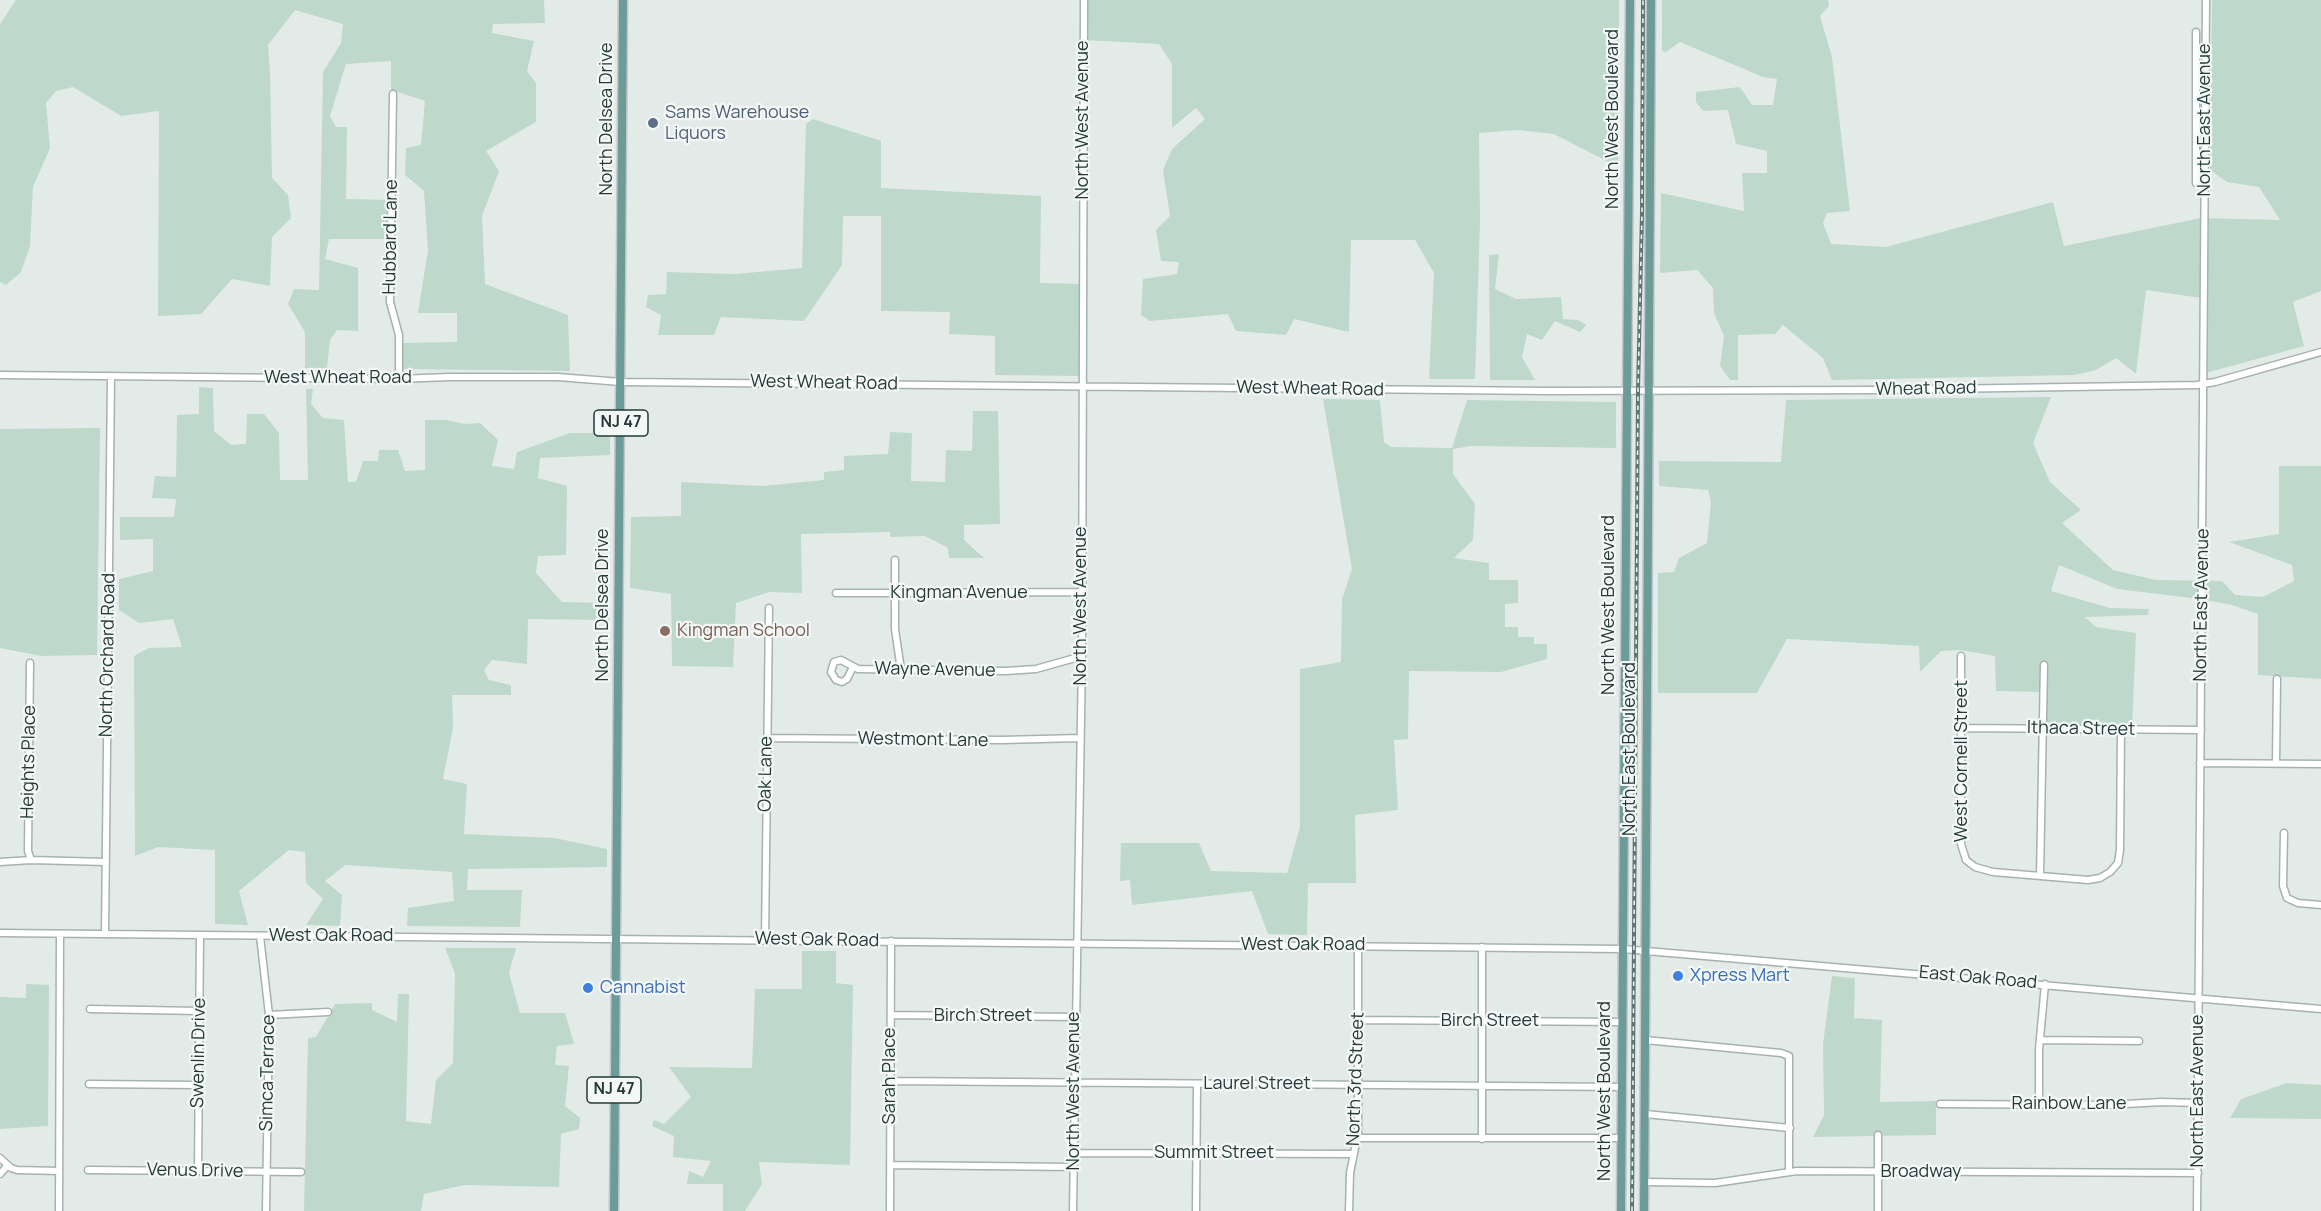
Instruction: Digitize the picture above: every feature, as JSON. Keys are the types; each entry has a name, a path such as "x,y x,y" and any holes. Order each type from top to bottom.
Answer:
{"main road":[{"name":"North Delsea Drive","path":"614,1211 623,0"},
{"name":"North West Boulevard","path":"1621,1211 1630,0"},
{"name":"North East Boulevard","path":"1644,1211 1651,0"}],"street":[{"name":"North West Avenue","path":"1073,1211 1082,657 1081,386 1084,0"},
{"name":"North East Avenue","path":"2198,1211 2206,0"},
{"path":"2196,32 2196,183"},
{"name":"Hubbard Lane","path":"393,94 389,295 390,308 399,335 399,379"},
{"name":"Wheat Road","path":"1648,391 2204,384 2321,352"},
{"name":"West Wheat Road","path":"0,375 399,379 448,376 558,376 621,382 1648,391"},
{"name":"North Orchard Road","path":"105,934 111,376"},
{"path":"895,560 895,638 901,670"},
{"name":"Kingman Avenue","path":"836,593 1082,592"},
{"name":"Oak Lane","path":"765,940 769,608"},
{"name":"West Cornell Street","path":"1961,656 1960,844 1966,860 1975,867 1987,871 2095,880 2105,876 2118,863 2121,842 2121,729"},
{"name":"Wayne Avenue","path":"852,669 847,679 842,681 836,680 831,672 834,662 841,660 858,669 1022,671 1082,657"},
{"name":"Heights Place","path":"30,663 28,851 30,860"},
{"path":"2040,876 2044,664"},
{"path":"2276,764 2277,679"},
{"name":"Ithaca Street","path":"1961,728 2201,730"},
{"name":"Westmont Lane","path":"767,738 1002,740 1080,738"},
{"path":"2200,763 2321,764"},
{"path":"2284,833 2283,886 2287,898 2298,903 2321,905"},
{"path":"0,862 30,860 106,862"},
{"name":"West Oak Road","path":"0,933 1634,949"},
{"path":"59,1211 60,934"},
{"name":"Swenlin Drive","path":"198,1172 200,935"},
{"name":"Simca Terrace","path":"261,936 269,1015 266,1211"},
{"name":"Sarah Place","path":"890,1211 891,941"},
{"name":"North 3rd Street","path":"1349,1211 1350,1173 1357,1138 1358,946"},
{"path":"1482,947 1482,1139"},
{"name":"East Oak Road","path":"1634,949 2321,1009"},
{"path":"2039,1105 2040,1040 2045,984"},
{"path":"90,1009 199,1011"},
{"path":"269,1015 328,1012"},
{"name":"Birch Street","path":"891,1015 1075,1017"},
{"name":"Birch Street","path":"1358,1020 1622,1022"},
{"path":"1645,1040 1786,1054 1790,1060 1790,1172"},
{"path":"2040,1040 2139,1041"},
{"name":"Laurel Street","path":"891,1081 1622,1087"},
{"path":"89,1084 198,1085"},
{"path":"1196,1211 1197,1084"},
{"name":"Rainbow Lane","path":"1940,1104 2198,1103"},
{"path":"1645,1114 1790,1128"},
{"path":"1878,1136 1878,1211"},
{"path":"1357,1138 1621,1138"},
{"name":"Summit Street","path":"1074,1153 1353,1154"},
{"path":"0,1158 7,1166 17,1170 59,1170"},
{"path":"890,1165 1074,1167"},
{"path":"0,1173 7,1166"},
{"name":"Venus Drive","path":"88,1170 301,1172"},
{"name":"Broadway","path":"1644,1182 1737,1182 1790,1172 2198,1173"}],"green space":[{"path":"16,0 544,0 545,23 493,24 492,33 534,41 527,71 536,83 536,122 486,151 499,171 482,216 485,284 568,315 570,371 401,369 401,343 457,342 457,313 418,313 428,250 424,191 405,175 406,148 421,145 425,101 391,90 391,61 346,64 330,116 336,127 347,127 346,199 391,200 390,239 329,239 325,259 358,268 358,331 337,330 330,340 327,368 305,368 305,332 288,304 294,289 319,290 323,72 341,43 343,24 295,10 268,45 272,178 288,195 291,218 272,237 270,286 232,279 201,314 158,316 159,111 121,116 73,87 56,91 46,103 50,148 33,187 30,246 21,272 6,285 0,282 0,24"},
{"path":"1085,0 1619,0 1618,167 1554,134 1518,130 1479,133 1480,222 1475,379 1429,379 1434,273 1415,240 1351,240 1349,332 1294,319 1286,335 1236,331 1228,314 1150,321 1141,315 1143,279 1177,274 1179,262 1161,261 1156,230 1170,216 1163,170 1172,149 1205,119 1196,108 1172,128 1172,64 1159,44 1084,40"},
{"path":"1662,0 1828,0 1829,6 1820,16 1832,57 1850,211 1827,213 1823,223 1831,244 1886,247 2053,202 2064,246 2201,218 2280,220 2259,187 2227,182 2210,170 2212,0 2321,0 2321,291 2293,302 2304,346 2206,373 2208,299 2146,290 2136,374 2116,358 2096,370 2075,375 1832,380 1823,358 1783,325 1775,334 1738,335 1738,380 1730,380 1720,366 1724,336 1714,313 1713,288 1697,270 1660,273 1661,193 1744,211 1742,173 1767,173 1767,151 1736,144 1728,110 1703,111 1696,102 1696,92 1740,87 1752,105 1773,105 1777,79 1763,77 1680,42 1666,52 1662,51"},
{"path":"813,119 881,141 881,188 1041,196 1040,283 1083,284 1082,376 995,375 995,336 949,334 950,312 881,311 881,216 843,216 842,265 804,321 721,317 714,335 658,335 661,315 646,307 648,295 666,294 667,272 735,274 802,268 806,124"},
{"path":"1499,254 1495,289 1516,299 1561,297 1563,319 1578,320 1586,325 1580,332 1555,321 1542,340 1527,334 1522,357 1535,380 1490,380 1489,255"},
{"path":"199,387 213,388 214,431 231,445 246,444 247,414 264,414 279,433 280,480 308,480 306,389 313,389 311,404 323,418 344,420 348,482 356,482 363,461 378,461 379,450 398,450 405,471 425,470 425,420 446,420 465,424 480,423 498,440 492,466 514,469 517,452 570,433 610,433 610,455 540,458 538,478 567,486 566,555 538,556 536,573 562,602 609,603 609,620 528,619 527,664 492,660 484,670 489,680 511,685 511,695 452,695 453,728 443,779 467,784 464,834 555,838 607,849 607,867 468,869 467,890 522,890 520,927 407,926 408,908 454,901 452,872 345,865 325,881 342,895 340,926 306,925 323,899 306,883 305,852 289,850 239,891 248,925 215,924 215,850 158,847 135,856 134,656 149,648 182,647 173,619 139,623 119,610 119,579 153,571 153,539 120,540 120,517 174,517 176,499 152,498 155,476 176,477 177,415 199,414"},
{"path":"2051,397 2033,443 2050,482 2081,510 2062,523 2113,570 2156,580 2222,581 2235,595 2263,597 2294,581 2292,565 2229,542 2279,534 2279,466 2321,466 2321,679 2258,675 2258,614 2232,605 2200,599 2117,589 2059,565 2051,591 2110,608 2149,609 2148,615 2085,617 2096,627 2136,633 2132,729 2042,729 2040,692 1996,691 1995,656 1960,650 1941,651 1920,672 1919,646 1787,639 1757,693 1658,693 1658,573 1674,572 1679,558 1707,543 1711,502 1708,490 1659,486 1659,461 1781,462 1786,400"},
{"path":"1323,399 1380,400 1384,442 1391,447 1452,448 1467,400 1616,402 1616,448 1471,446 1453,449 1453,474 1475,504 1473,540 1454,558 1489,563 1489,580 1518,580 1518,603 1505,604 1505,627 1518,627 1518,637 1534,637 1534,644 1547,644 1547,659 1501,672 1409,671 1408,739 1394,740 1398,810 1355,815 1356,883 1308,883 1307,935 1268,934 1252,891 1132,905 1130,880 1120,881 1121,843 1199,843 1211,871 1287,873 1300,827 1300,669 1341,662 1342,599 1352,569"},
{"path":"973,411 998,411 1000,524 964,525 964,540 984,558 949,558 948,548 925,536 890,537 890,532 801,534 802,593 769,592 736,603 733,667 672,666 671,594 630,588 631,517 681,516 681,482 763,486 824,480 824,472 844,470 844,456 888,454 890,432 912,433 911,481 945,482 946,450 972,451"},
{"path":"100,428 97,655 41,656 0,648 0,429"},
{"path":"445,948 516,948 509,973 520,1013 565,1013 574,1044 557,1046 555,1065 569,1066 565,1106 580,1118 579,1129 561,1134 559,1187 464,1185 424,1194 421,1211 304,1211 308,1038 316,1037 335,1004 372,1003 372,1010 397,1022 398,994 409,994 406,1121 431,1124 436,1080 453,1063 455,973"},
{"path":"802,951 836,951 836,983 853,985 850,1165 759,1162 762,1184 745,1211 723,1211 723,1184 687,1184 689,1171 703,1177 711,1161 673,1157 674,1136 652,1126 654,1120 664,1124 691,1097 669,1067 752,1068 755,989 802,989"},
{"path":"1832,976 1855,978 1854,1018 1882,1020 1880,1102 1936,1101 1936,1135 1813,1137 1824,1115 1823,1044"},
{"path":"26,984 49,985 48,1126 0,1129 0,997 26,998"},
{"path":"2287,1083 2321,1085 2321,1119 2230,1118 2241,1099"}],"railway":[{"path":"1632,1211 1643,0"}],"place":[{"name":"Sams Warehouse Liquors","path":"653,123"},
{"name":"Kingman School","path":"665,631"},
{"name":"Xpress Mart","path":"1678,976"},
{"name":"Cannabist","path":"588,988"}]}
